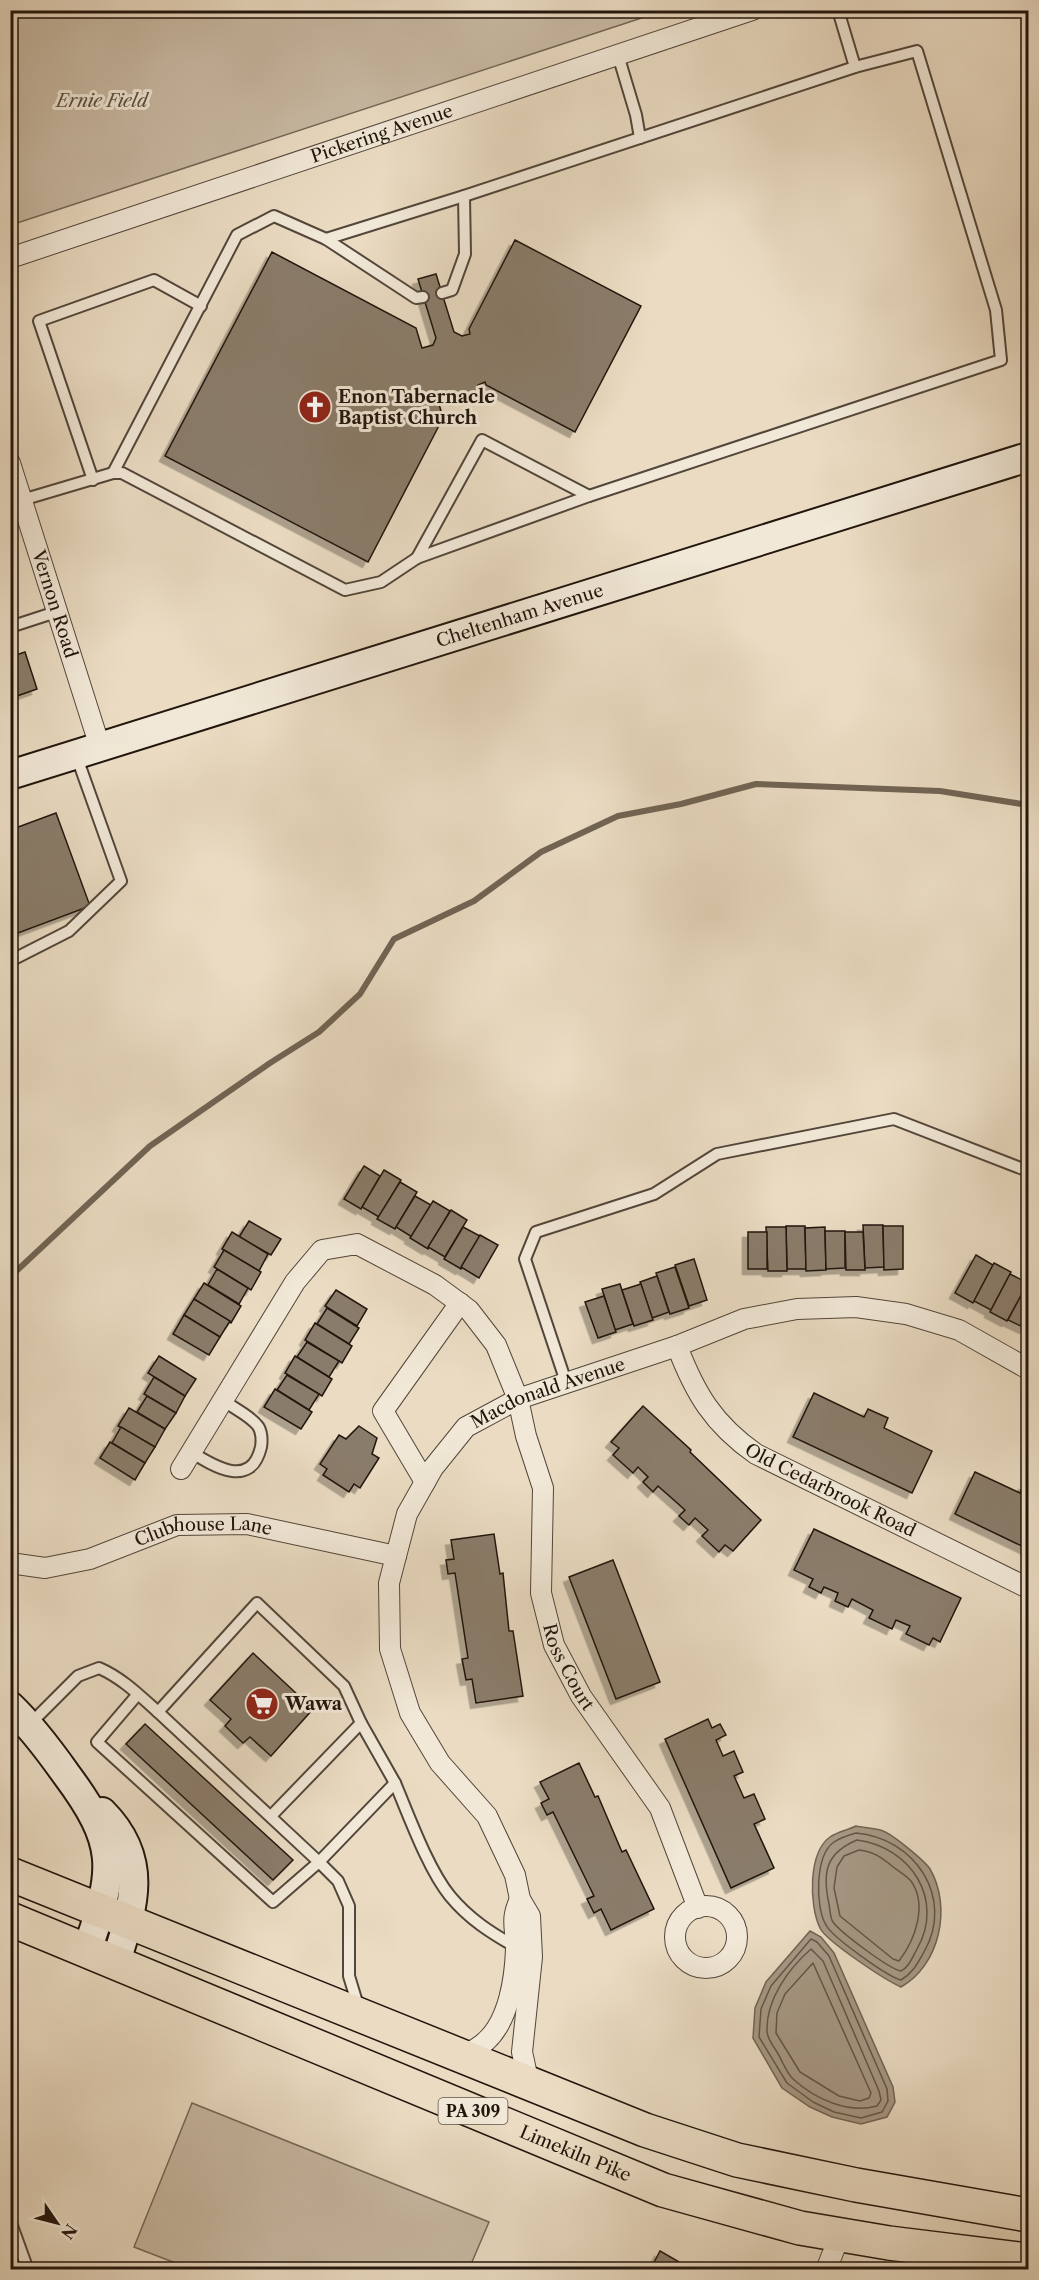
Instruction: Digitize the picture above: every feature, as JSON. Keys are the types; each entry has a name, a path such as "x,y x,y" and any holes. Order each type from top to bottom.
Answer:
{"highway":[{"name":"PA 309","path":"10,1874 645,2130 737,2160 867,2187 1029,2215"},
{"name":"PA 309","path":"10,1919 102,1955"},
{"name":"Limekiln Pike","path":"102,1955 663,2190 732,2211 840,2235 1028,2260"}],"main road":[{"name":"Cheltenham Avenue","path":"10,775 1029,457"},
{"path":"20,1715 87,1801 105,1839 115,1916 102,1955"}],"street":[{"name":"Pickering Avenue","path":"10,258 753,10"},
{"name":"Vernon Road","path":"10,462 19,505 56,612 88,751"},
{"name":"Ross Court","path":"223,1401 296,1282 322,1250 357,1244 435,1284 469,1310 496,1345 518,1399 525,1436 543,1488 541,1593 554,1645 581,1696 660,1808 698,1908"},
{"path":"425,1482 383,1411 460,1303"},
{"name":"Macdonald Avenue","path":"529,2084 522,2052 532,1957 530,1916 520,1899 515,1875 487,1816 440,1763 410,1713 390,1649 389,1583 407,1514 425,1482 466,1427 518,1399 677,1346 744,1319 797,1309 856,1308 906,1314 959,1330 1029,1369"},
{"name":"Old Cedarbrook Road","path":"677,1346 691,1384 701,1401 727,1432 756,1454 1029,1588"},
{"path":"181,1469 223,1401"},
{"name":"Clubhouse Lane","path":"10,1563 45,1568 90,1559 177,1525 247,1524 396,1556"},
{"name":"Macdonald Avenue","path":"463,2057 488,2041 507,2008 514,1980 516,1947 513,1916 520,1899"},
{"path":"826,2270 840,2235"}],"lane":[{"path":"838,10 855,67"},
{"path":"19,505 113,472 131,476 345,590 381,582 417,558 589,496 1001,360 996,310 917,51 855,67 326,239"},
{"path":"618,55 636,115 640,138"},
{"path":"442,292 452,290 465,254 464,196"},
{"path":"113,472 237,235 274,216 326,239 416,298 423,297"},
{"path":"93,480 39,321 154,280 201,306"},
{"path":"417,558 482,440 589,496"},
{"path":"10,627 56,612"},
{"path":"10,961 69,931 121,881 88,751"},
{"path":"566,1382 525,1259 536,1233 654,1194 717,1154 894,1119 1029,1171"},
{"path":"191,1452 220,1470 227,1471 246,1469 258,1460 262,1441 258,1425 223,1401"},
{"path":"158,1712 257,1603 344,1686 361,1723 395,1783 448,1894 485,1930 516,1947"},
{"path":"20,1715 78,1677 99,1668 114,1675 138,1694 338,1881 350,1906 349,1976 362,2016"},
{"path":"138,1694 97,1742 273,1902 319,1862 395,1783"},
{"path":"271,1816 361,1723"},
{"path":"10,2220 28,2270"}],"green space":[{"name":"Ernie Field","path":"11,10 663,10 663,11 11,225"},
{"path":"192,2103 489,2222 469,2269 191,2269 134,2247"}],"water":[{"path":"856,1826 880,1830 893,1837 927,1865 937,1884 941,1917 933,1950 925,1965 901,1987 844,1951 825,1934 816,1918 813,1880 818,1855 830,1837"},
{"path":"810,1931 821,1937 834,1953 893,2087 895,2102 887,2117 861,2124 832,2117 810,2107 782,2088 753,2038 755,2008 766,1982"}],"building":[{"name":"Enon Tabernacle Baptist Church","path":"515,240 641,306 575,432 486,385 485,382 478,385 473,395 456,400 446,394 437,397 443,418 368,562 165,456 272,252 416,328 422,348 433,345 436,338 418,279 436,274 454,332 462,336 470,334 469,329"},
{"path":"25,652 37,689 17,696 10,671 10,657"},
{"path":"56,813 90,906 10,936 10,830"},
{"path":"364,1166 380,1176 361,1209 344,1199"},
{"path":"384,1170 401,1180 379,1217 362,1207"},
{"path":"400,1182 417,1192 395,1229 377,1219"},
{"path":"415,1196 431,1205 412,1237 396,1227"},
{"path":"433,1201 450,1211 428,1249 410,1238"},
{"path":"451,1210 467,1220 445,1257 428,1247"},
{"path":"249,1221 281,1239 271,1255 239,1237"},
{"path":"863,1225 883,1225 884,1267 865,1268"},
{"path":"786,1226 805,1226 806,1269 787,1269"},
{"path":"883,1226 903,1226 903,1269 884,1270"},
{"path":"463,1227 480,1236 461,1269 444,1259"},
{"path":"766,1227 786,1227 787,1271 768,1271"},
{"path":"825,1227 826,1270 806,1271 805,1228"},
{"path":"825,1231 845,1231 845,1268 826,1269"},
{"path":"232,1232 268,1254 259,1271 222,1249"},
{"path":"748,1232 767,1232 767,1269 748,1269"},
{"path":"845,1232 863,1232 865,1270 846,1270"},
{"path":"480,1235 498,1245 479,1278 461,1267"},
{"path":"224,1250 261,1272 251,1290 214,1267"},
{"path":"976,1255 993,1265 973,1303 955,1293"},
{"path":"694,1259 707,1300 689,1306 675,1265"},
{"path":"994,1263 1011,1272 991,1310 974,1301"},
{"path":"675,1267 689,1308 670,1314 656,1273"},
{"path":"217,1269 248,1288 239,1304 208,1285"},
{"path":"1010,1274 1028,1283 1007,1321 990,1312"},
{"path":"657,1276 669,1312 652,1318 640,1282"},
{"path":"204,1283 241,1306 231,1323 194,1299"},
{"path":"620,1284 633,1324 615,1330 602,1289"},
{"path":"641,1284 653,1320 634,1326 622,1290"},
{"path":"1026,1286 1028,1288 1028,1321 1025,1328 1008,1320"},
{"path":"336,1290 367,1309 357,1326 325,1306"},
{"path":"604,1296 616,1332 598,1338 585,1302"},
{"path":"194,1299 230,1321 220,1337 184,1315"},
{"path":"327,1308 359,1328 349,1344 317,1324"},
{"path":"184,1315 220,1337 209,1355 173,1334"},
{"path":"315,1323 352,1346 342,1363 305,1340"},
{"path":"307,1342 339,1361 329,1377 297,1357"},
{"path":"159,1356 196,1379 185,1396 148,1373"},
{"path":"295,1356 332,1379 322,1396 285,1373"},
{"path":"287,1375 319,1394 309,1410 277,1390"},
{"path":"154,1377 185,1396 176,1413 144,1394"},
{"path":"275,1389 312,1412 301,1429 264,1407"},
{"path":"814,1393 864,1417 868,1409 888,1418 884,1428 932,1451 912,1493 793,1437"},
{"path":"147,1396 176,1413 165,1429 137,1412"},
{"path":"643,1406 761,1520 733,1551 725,1545 719,1552 702,1536 708,1530 695,1518 689,1525 679,1516 685,1510 658,1486 653,1492 643,1482 648,1477 638,1467 633,1473 613,1455 619,1448 611,1442"},
{"path":"129,1408 165,1429 155,1447 118,1426"},
{"path":"359,1426 377,1438 372,1454 379,1458 360,1488 354,1484 349,1492 323,1475 327,1469 320,1464 339,1435 346,1439"},
{"path":"121,1427 155,1447 145,1463 112,1443"},
{"path":"110,1442 145,1463 135,1480 100,1458"},
{"path":"975,1472 1020,1493 1024,1484 1028,1486 1028,1549 955,1514"},
{"path":"814,1529 961,1598 940,1642 933,1638 929,1645 906,1634 910,1626 896,1620 892,1629 869,1618 873,1610 852,1599 848,1607 835,1601 838,1593 824,1587 821,1593 809,1587 813,1579 794,1570"},
{"path":"494,1534 500,1574 503,1573 509,1631 513,1631 523,1696 476,1703 472,1679 466,1680 462,1659 468,1658 455,1573 448,1574 446,1560 454,1559 451,1540"},
{"path":"613,1560 660,1682 616,1699 569,1577"},
{"name":"Wawa","path":"253,1653 313,1709 271,1756 250,1737 243,1743 225,1726 231,1719 210,1700"},
{"path":"708,1719 712,1728 720,1724 726,1735 716,1740 723,1756 734,1751 743,1772 734,1776 744,1798 754,1794 765,1819 754,1824 774,1868 731,1888 665,1739"},
{"path":"145,1724 293,1860 273,1880 126,1744"},
{"path":"579,1763 595,1797 598,1796 622,1852 626,1850 654,1909 611,1930 601,1909 594,1913 587,1899 594,1896 553,1812 547,1815 541,1803 549,1799 540,1782"},
{"path":"660,2251 693,2270 650,2270"}],"waterway":[{"path":"10,1277 150,1146 319,1032 360,994 394,939 474,901 541,852 618,816 681,804 756,784 940,791 1028,805"}],"place":[{"name":"Enon Tabernacle Baptist Church","path":"315,407"},
{"name":"Wawa","path":"262,1704"}]}
